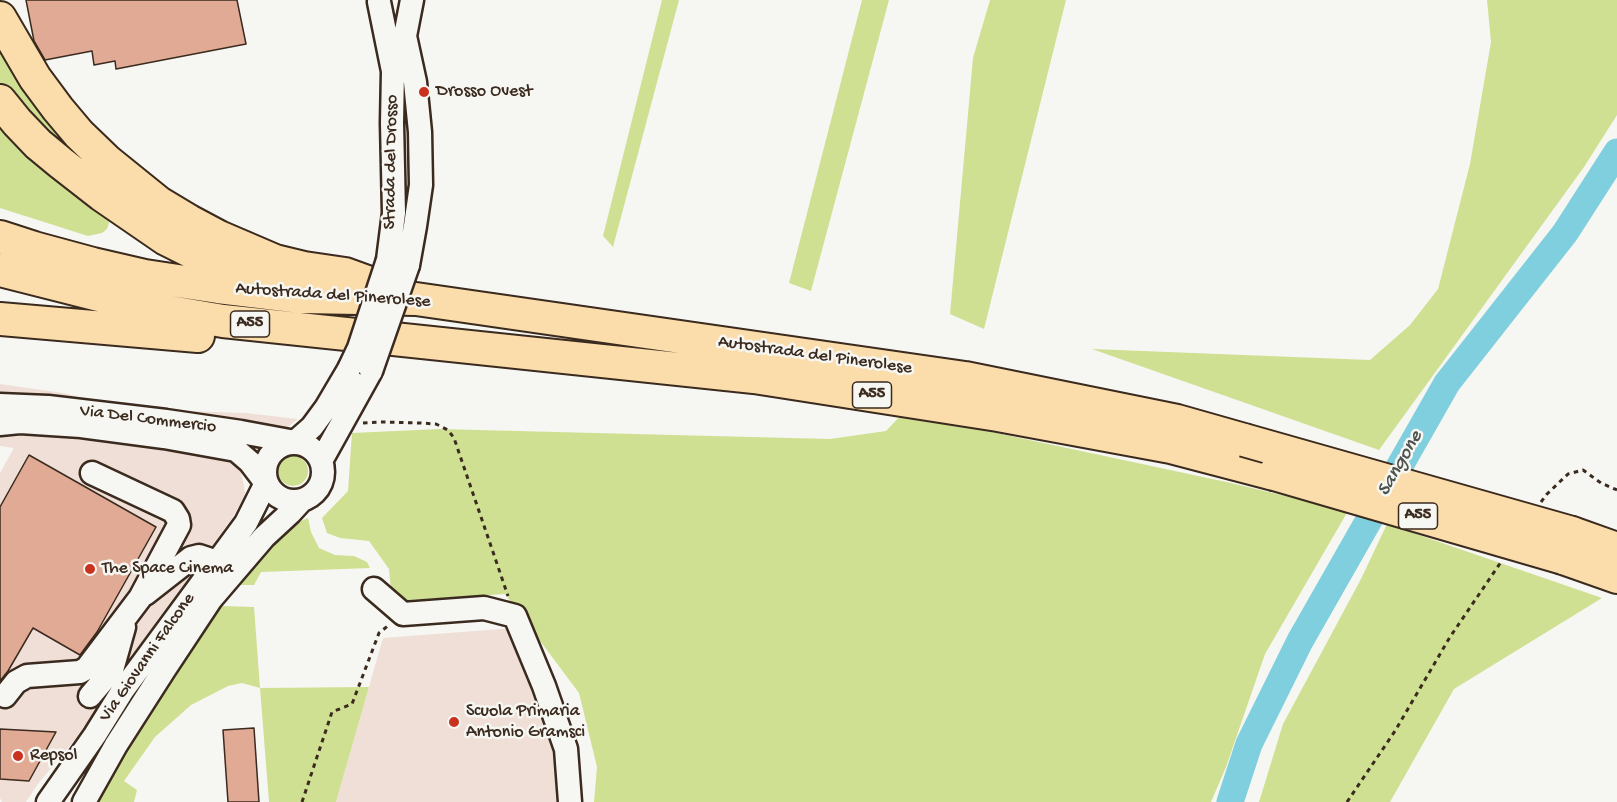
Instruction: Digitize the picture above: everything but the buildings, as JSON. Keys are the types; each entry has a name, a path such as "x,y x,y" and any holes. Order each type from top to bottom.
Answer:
{"highway":[{"path":"0,18 35,78 79,134 116,168 159,202 219,237 275,261 345,274 416,299"},
{"path":"0,101 17,123 61,163 137,219 186,250 218,264 254,274 416,299"},
{"name":"Autostrada del Pinerolese","path":"0,237 93,264 145,276 207,286 302,297 416,299 964,378 1177,421 1244,440 1567,545 1617,577"},
{"name":"Autostrada del Pinerolese","path":"0,270 158,310 223,321 753,376 998,415 1171,447 1567,545 1617,549"},
{"path":"0,319 331,345 505,351"}],"street":[{"path":"378,1 394,6 411,0"},
{"name":"Strada del Drosso","path":"321,461 345,420 360,370 359,348 398,263 421,185 420,132 416,92 405,36 411,0"},
{"name":"Strada del Drosso","path":"378,1 393,71 394,213 398,263"},
{"name":"Strada del Drosso","path":"295,442 312,427 360,370"},
{"name":"Via Del Commercio","path":"0,405 60,408 166,421 295,442"},
{"name":"Via Del Commercio","path":"0,424 20,422 81,426 164,437 236,450 250,462 266,483"},
{"path":"295,442 311,448 321,461"},
{"name":"Via Giovanni Falcone","path":"48,802 123,690 246,523 266,483 264,472 266,461 271,453 286,443 295,442"},
{"name":"Via Giovanni Falcone","path":"84,802 116,745 211,599 264,537 301,501 312,495 321,483 323,476 321,461"},
{"path":"5,696 16,682 27,675 80,672 87,668 134,606 179,525 172,511 92,473"},
{"path":"266,483 280,498 294,502 301,501"},
{"path":"90,696 112,670 134,606 191,558 199,556 217,562"},
{"path":"374,589 403,614 484,608 515,616 544,686 566,749 570,802"}],"path":[{"path":"345,420 352,424 382,422 436,424 448,429 454,438 515,616"},
{"path":"1540,504 1568,474 1583,470 1600,483 1617,490"},
{"path":"1347,802 1395,731 1450,636 1502,561"},
{"path":"302,802 332,712 352,704 379,633 403,614"}],"shaded area":[{"path":"0,384 63,393 130,407 245,413 298,419 261,447 241,473 245,496 232,518 77,737 37,785 26,802 2,802 0,798 0,473 14,448 0,446"},
{"name":"Scuola Primaria Antonio Gramsci","path":"514,628 561,756 564,802 336,802 383,638"}],"green space":[{"path":"662,0 679,0 613,247 603,236"},
{"path":"862,0 889,0 811,291 789,283"},
{"path":"990,0 1066,0 984,329 950,314 973,58"},
{"path":"1487,0 1617,0 1617,115 1584,167 1379,450 1092,349 1370,360 1410,325 1438,289 1470,164 1491,42"},
{"path":"0,40 102,174 73,156 7,93 0,83"},
{"path":"0,118 108,216 107,229 102,233 88,236 0,208"},
{"path":"903,413 1231,483 1348,511 1265,654 1226,767 1211,802 594,802 597,767 579,693 505,594 392,601 389,569 369,541 340,538 327,533 322,518 348,491 352,433 439,429 830,439 886,431"},
{"path":"293,456 304,460 308,471 304,482 293,486 282,482 278,471 282,460"},
{"path":"308,518 311,532 319,548 335,555 354,556 367,562 370,568 261,572 254,585 236,585 287,527"},
{"path":"1387,524 1602,598 1454,689 1390,802 1259,802 1283,724 1361,579"},
{"path":"222,606 254,607 260,688 242,683 228,686 191,705 155,737 124,781 137,790 134,802 97,802 115,767"},
{"path":"369,687 336,802 269,802 260,688"}],"waterway":[{"name":"Sangone","path":"1230,802 1249,744 1300,641 1447,383 1565,233 1617,152"}],"place":[{"name":"Drosso Ovest","path":"424,92"},
{"name":"The Space Cinema","path":"90,569"},
{"name":"Scuola Primaria Antonio Gramsci","path":"454,722"},
{"name":"Repsol","path":"18,756"}]}
